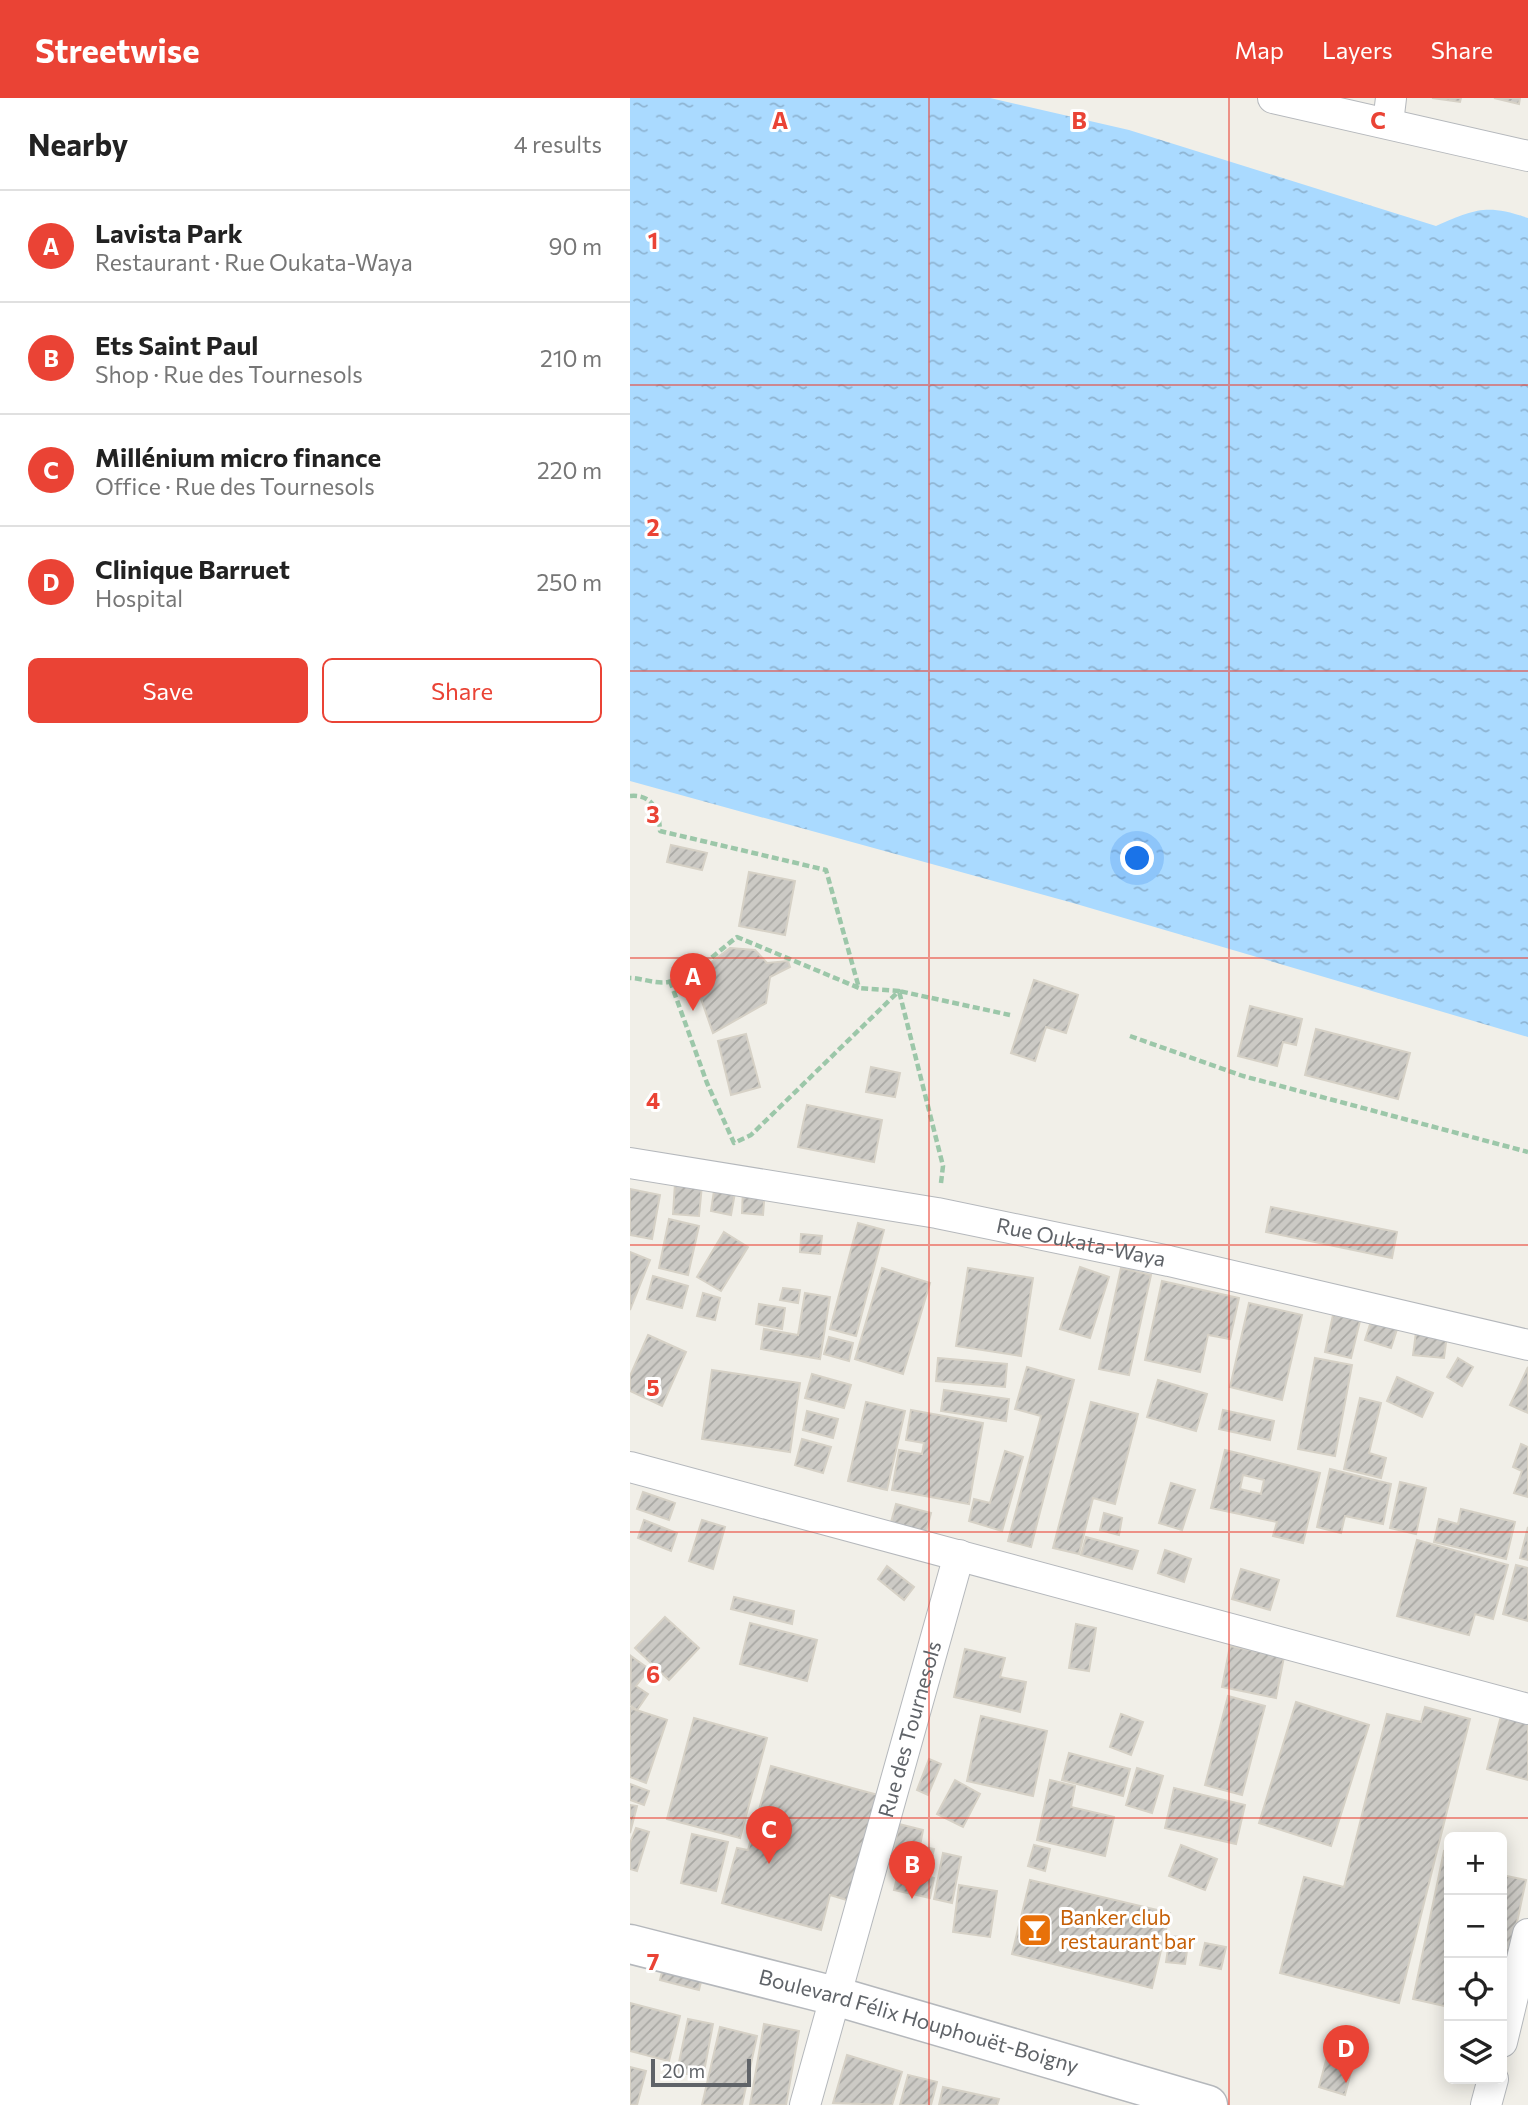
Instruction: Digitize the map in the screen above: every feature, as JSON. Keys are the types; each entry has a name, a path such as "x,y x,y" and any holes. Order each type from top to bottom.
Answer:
{"street":[{"path":"1273,98 1390,111 1528,156"},
{"name":"Rue Oukata-Waya","path":"630,1163 937,1213 1169,1261 1528,1345"},
{"path":"630,1467 1528,1709"},
{"name":"Rue des Tournesols","path":"805,2105 959,1556"},
{"path":"1507,2021 1528,1934"},
{"name":"Boulevard Félix Houphouët-Boigny","path":"630,1944 835,1996 1208,2105"},
{"path":"1486,2105 1492,2084"}],"path":[{"path":"630,796 639,795 654,804 659,815 660,831 826,870 859,988"},
{"path":"630,978 670,982 696,968 737,937 859,988 899,991 1010,1015"},
{"path":"670,982 712,1095 734,1143 751,1135 899,991"},
{"path":"899,991 943,1166 937,1213"},
{"path":"1130,1036 1243,1076 1528,1152"}],"water":[{"path":"630,98 990,98 1129,130 1436,226 1481,210 1502,211 1528,218 1528,1037 1073,903 630,781"}],"building":[{"path":"1432,98 1461,98 1460,102"},
{"path":"1494,98 1520,98 1519,104"},
{"path":"671,845 707,853 702,870 667,862"},
{"path":"749,872 795,881 785,935 739,926"},
{"path":"730,948 755,950 767,963 788,961 790,967 770,977 766,1003 713,1033 693,976"},
{"path":"1034,980 1078,995 1066,1033 1046,1027 1035,1061 1011,1053"},
{"path":"1250,1006 1302,1019 1296,1045 1283,1042 1277,1066 1238,1056"},
{"path":"1316,1029 1410,1053 1398,1099 1305,1075"},
{"path":"746,1034 760,1087 731,1095 718,1041"},
{"path":"871,1067 900,1073 895,1097 866,1092"},
{"path":"807,1105 882,1120 874,1162 798,1147"},
{"path":"675,1183 702,1185 699,1216 673,1214"},
{"path":"715,1184 736,1187 731,1215 711,1211"},
{"path":"743,1188 765,1189 763,1215 742,1213"},
{"path":"630,1189 660,1195 652,1239 630,1235"},
{"path":"1271,1207 1397,1232 1392,1258 1266,1232"},
{"path":"669,1219 699,1226 688,1275 659,1268"},
{"path":"858,1223 884,1230 856,1336 830,1329"},
{"path":"724,1232 748,1247 721,1291 697,1277"},
{"path":"801,1234 822,1236 820,1254 800,1252"},
{"path":"630,1252 650,1260 630,1310"},
{"path":"1080,1267 1109,1277 1090,1338 1060,1329"},
{"path":"882,1268 930,1283 903,1374 855,1359"},
{"path":"968,1268 1033,1278 1021,1356 956,1346"},
{"path":"1121,1268 1151,1275 1129,1375 1099,1369"},
{"path":"653,1276 688,1286 682,1308 647,1299"},
{"path":"1162,1281 1239,1298 1230,1339 1208,1335 1200,1372 1145,1360"},
{"path":"783,1288 800,1290 798,1303 780,1300"},
{"path":"703,1293 720,1298 715,1320 697,1316"},
{"path":"805,1293 830,1297 820,1359 761,1349 764,1329 798,1335"},
{"path":"1249,1303 1302,1315 1282,1400 1230,1387"},
{"path":"759,1304 785,1308 782,1329 756,1324"},
{"path":"1374,1312 1400,1320 1391,1348 1365,1340"},
{"path":"1333,1315 1360,1321 1351,1358 1325,1352"},
{"path":"1416,1332 1447,1335 1444,1358 1413,1355"},
{"path":"648,1335 686,1352 662,1406 630,1391 630,1376"},
{"path":"829,1337 853,1343 849,1361 824,1354"},
{"path":"938,1358 1007,1364 1005,1387 936,1381"},
{"path":"1315,1358 1352,1365 1335,1456 1298,1449"},
{"path":"1458,1358 1473,1367 1462,1386 1447,1377"},
{"path":"1027,1367 1074,1380 1031,1547 1008,1541 1041,1416 1015,1409"},
{"path":"1528,1367 1528,1413 1510,1405"},
{"path":"712,1370 800,1383 790,1452 702,1439"},
{"path":"812,1374 851,1385 844,1408 805,1398"},
{"path":"1397,1377 1433,1393 1422,1417 1387,1401"},
{"path":"1158,1380 1207,1394 1196,1431 1147,1417"},
{"path":"944,1390 1009,1399 1006,1421 941,1411"},
{"path":"1360,1398 1381,1403 1369,1453 1386,1458 1381,1478 1344,1469"},
{"path":"866,1402 905,1411 887,1490 848,1481"},
{"path":"1091,1402 1138,1414 1115,1504 1093,1498 1079,1554 1053,1548"},
{"path":"911,1410 983,1423 969,1504 892,1490 899,1450 922,1454 924,1443 906,1440"},
{"path":"1223,1410 1274,1421 1270,1440 1219,1429"},
{"path":"807,1411 838,1419 833,1438 803,1430"},
{"path":"802,1439 831,1447 823,1473 795,1465"},
{"path":"1521,1444 1528,1447 1528,1497 1514,1493 1522,1471 1513,1467"},
{"path":"1225,1450 1320,1473 1303,1543 1273,1536 1277,1522 1211,1508","holes":["1243,1475 1264,1480 1261,1494 1240,1489"]},
{"path":"1005,1451 1023,1457 1002,1531 969,1521 974,1499 990,1503"},
{"path":"1330,1469 1391,1484 1383,1524 1345,1516 1341,1533 1317,1527"},
{"path":"1400,1482 1426,1488 1416,1534 1390,1528"},
{"path":"1171,1483 1195,1490 1182,1530 1159,1523"},
{"path":"643,1492 675,1503 669,1520 637,1509"},
{"path":"896,1504 931,1513 926,1532 891,1522"},
{"path":"1461,1509 1515,1522 1506,1559 1434,1542 1439,1519 1458,1524"},
{"path":"1104,1513 1122,1518 1119,1535 1100,1530"},
{"path":"644,1520 677,1533 671,1551 638,1538"},
{"path":"702,1520 725,1527 713,1569 689,1561"},
{"path":"1528,1527 1528,1560 1520,1558"},
{"path":"1086,1537 1138,1551 1132,1569 1081,1555"},
{"path":"1417,1540 1508,1565 1493,1619 1475,1614 1469,1635 1397,1616"},
{"path":"1165,1550 1191,1559 1184,1582 1158,1573"},
{"path":"1516,1565 1528,1568 1528,1621 1503,1614"},
{"path":"887,1566 914,1587 904,1600 878,1579"},
{"path":"1241,1569 1279,1580 1270,1610 1232,1599"},
{"path":"734,1597 794,1611 792,1624 731,1609"},
{"path":"665,1617 699,1648 669,1680 635,1648"},
{"path":"750,1623 817,1640 807,1681 740,1664"},
{"path":"1076,1624 1096,1628 1089,1671 1069,1668"},
{"path":"1230,1646 1284,1657 1276,1698 1222,1687"},
{"path":"965,1649 1005,1658 1000,1677 1026,1682 1020,1712 954,1697"},
{"path":"631,1656 649,1669 636,1686 648,1694 637,1710 630,1705"},
{"path":"1228,1696 1265,1706 1242,1795 1205,1785"},
{"path":"1296,1702 1369,1725 1331,1846 1259,1823"},
{"path":"1425,1707 1470,1719 1399,2003 1280,1973 1304,1877 1344,1887 1387,1714 1421,1722"},
{"path":"630,1708 667,1720 646,1783 630,1777"},
{"path":"1121,1714 1143,1722 1131,1755 1110,1747"},
{"path":"981,1716 1047,1731 1033,1796 967,1781"},
{"path":"1501,1716 1528,1724 1528,1780 1487,1769"},
{"path":"694,1718 767,1738 740,1838 667,1819"},
{"path":"1069,1753 1130,1769 1123,1796 1062,1780"},
{"path":"929,1759 941,1764 928,1795 917,1790"},
{"path":"771,1766 878,1795 850,1901 830,1895 821,1930 722,1903 737,1848 748,1850"},
{"path":"1137,1768 1163,1776 1152,1813 1126,1805"},
{"path":"955,1780 980,1794 963,1827 937,1814"},
{"path":"1050,1780 1075,1786 1071,1807 1114,1817 1105,1856 1037,1840"},
{"path":"630,1784 649,1791 644,1805 630,1800"},
{"path":"1174,1788 1245,1805 1236,1844 1165,1828"},
{"path":"630,1805 637,1806 630,1833"},
{"path":"899,1824 923,1830 920,1846 934,1849 929,1871 891,1863"},
{"path":"636,1828 649,1832 637,1871 630,1869 630,1843"},
{"path":"692,1834 728,1842 716,1891 681,1883"},
{"path":"1034,1845 1050,1849 1045,1871 1028,1866"},
{"path":"1181,1845 1217,1859 1205,1890 1169,1876"},
{"path":"1444,1851 1444,2006 1413,1999"},
{"path":"943,1853 961,1857 952,1903 934,1899"},
{"path":"899,1869 934,1878 930,1898 894,1890"},
{"path":"1507,1876 1526,1880 1507,1969"},
{"path":"1030,1880 1170,1913 1152,1988 1012,1954"},
{"path":"959,1885 997,1891 990,1937 953,1932"},
{"path":"1170,1936 1189,1938 1185,1964 1166,1962"},
{"path":"1205,1943 1226,1947 1221,1969 1200,1965"},
{"path":"664,1964 703,1974 699,1990 660,1980"},
{"path":"630,2003 680,2016 669,2061 630,2051"},
{"path":"688,2019 713,2024 703,2077 677,2072"},
{"path":"764,2024 799,2031 786,2105 750,2105"},
{"path":"720,2027 757,2036 742,2105 702,2105"},
{"path":"1329,2049 1355,2056 1345,2095 1319,2087"},
{"path":"847,2055 902,2072 892,2105 833,2103"},
{"path":"630,2067 646,2071 637,2105 630,2105"},
{"path":"908,2075 937,2082 931,2105 900,2105"},
{"path":"943,2087 999,2099 997,2105 939,2105"}],"place":[{"name":"Lavista Park","path":"693,1011"},
{"name":"Millénium micro finance","path":"769,1864"},
{"name":"Ets Saint Paul","path":"912,1899"},
{"name":"Banker club restaurant bar","path":"1035,1930"},
{"name":"Clinique Barruet","path":"1346,2083"}]}
